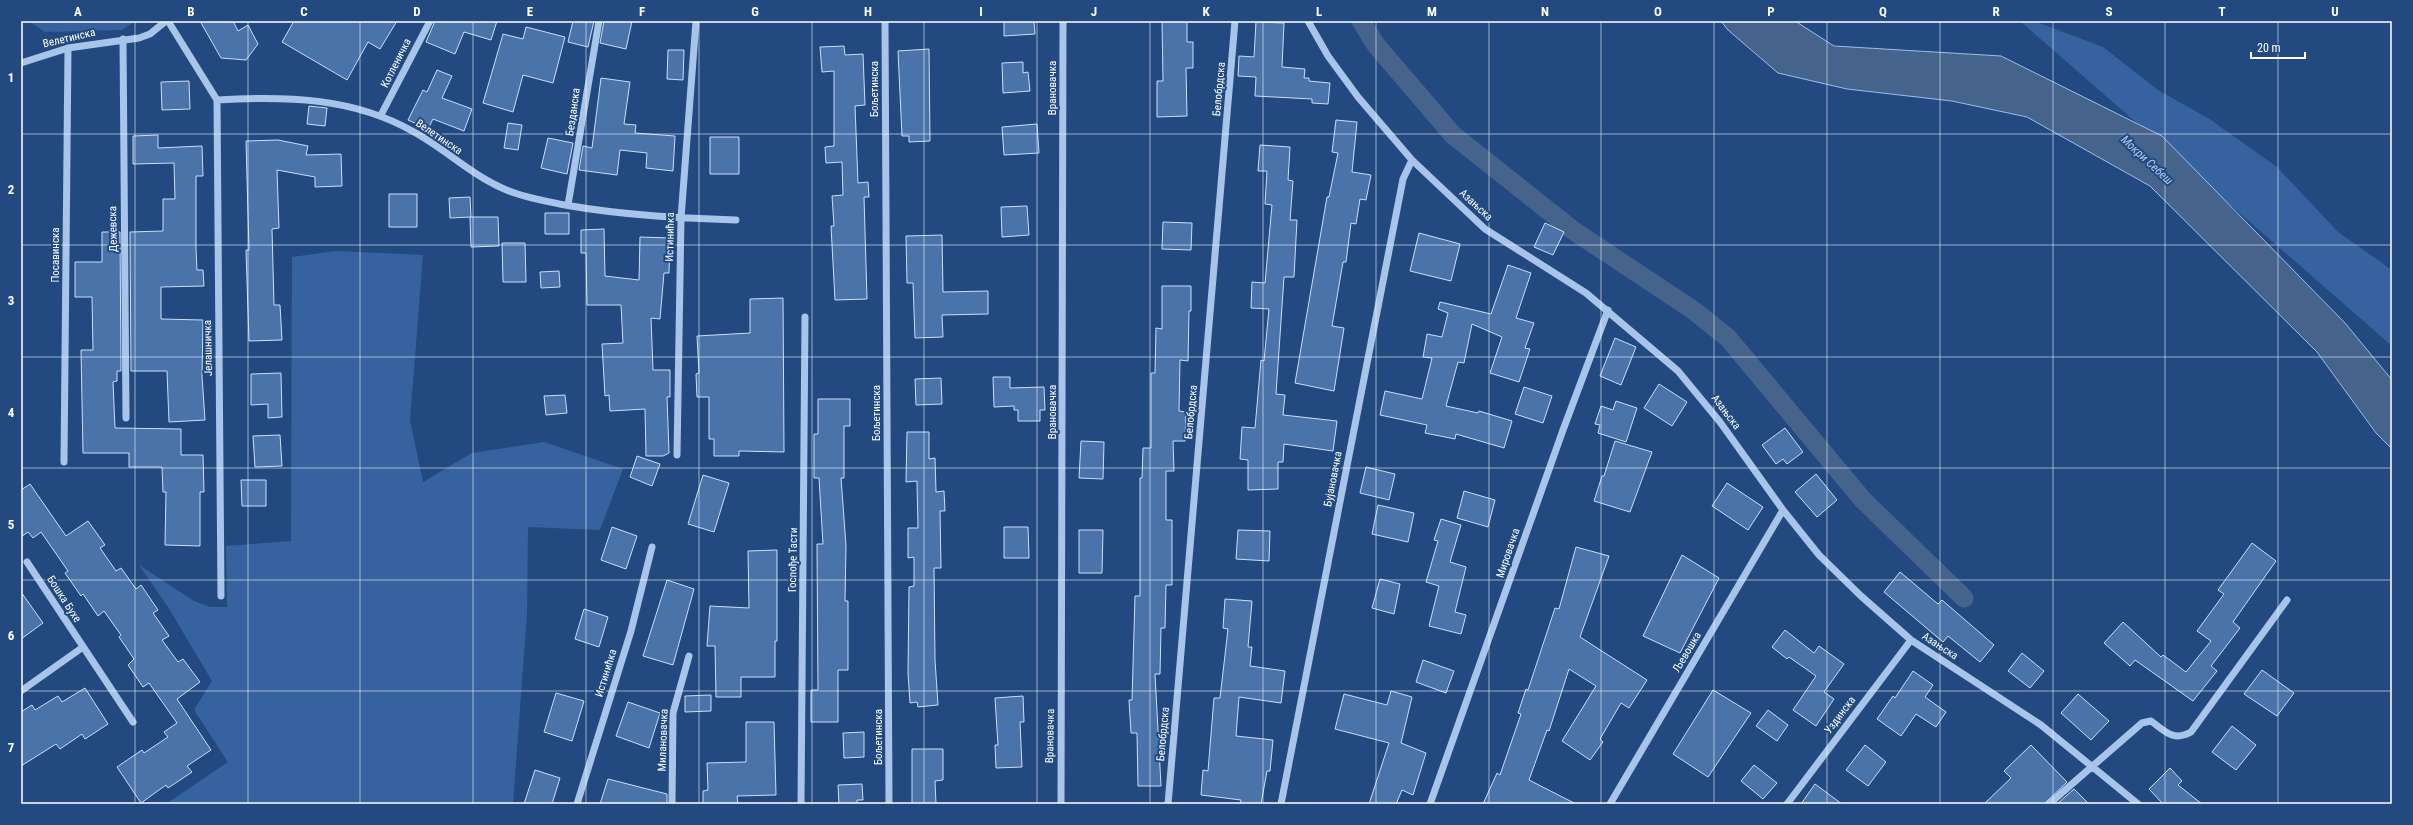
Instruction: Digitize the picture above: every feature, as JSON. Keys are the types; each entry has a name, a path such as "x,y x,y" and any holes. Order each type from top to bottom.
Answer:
{"street":[{"name":"Велетинска","path":"21,63 68,48 123,39 140,38 150,34 167,21 217,100 265,97 321,100 381,115 415,132 485,180 509,191 568,205 621,214 736,220"},
{"name":"Котленичка","path":"381,115 430,21"},
{"name":"Безданска","path":"568,205 599,21"},
{"name":"Истинићка","path":"677,455 681,218 696,21"},
{"name":"Бољетинска","path":"885,21 889,804"},
{"name":"Врановачка","path":"1060,804 1063,21"},
{"name":"Белобрдска","path":"1168,804 1235,21"},
{"name":"Азањска","path":"1308,21 1343,78 1412,160 1485,229 1564,278 1608,310 1678,371 1700,396 1783,510 1819,555 1911,640 2041,725 2138,804"},
{"name":"Дежевска","path":"123,39 126,418"},
{"name":"Посавинска","path":"64,462 68,48"},
{"name":"Јелашничка","path":"217,100 221,596"},
{"name":"Бујановачка","path":"1281,804 1403,179 1412,160"},
{"name":"Мировачка","path":"1430,804 1563,430 1608,310"},
{"name":"Госпође Тасти","path":"802,804 805,317"},
{"name":"Љевошка","path":"1610,804 1783,510"},
{"name":"Истинићка","path":"577,804 631,631 652,547"},
{"name":"Бошка Бухе","path":"27,562 133,722"},
{"path":"2049,804 2142,723 2151,721 2172,736 2182,737 2191,732 2287,600"},
{"name":"Уздинска","path":"1787,804 1911,640"},
{"path":"21,691 83,647"},
{"name":"Милановачка","path":"672,804 673,713 689,656"}],"shaded area":[{"path":"29,21 135,21 122,30 45,32"},
{"path":"2020,21 2034,21 2103,47 2158,90 2211,120 2277,167 2338,232 2392,270 2392,346"},
{"path":"336,251 423,255 410,420 423,482 472,453 544,442 623,469 600,530 528,527 527,613 513,804 166,804 228,762 194,710 212,681 168,607 139,565 194,601 210,607 227,607 226,546 291,541 292,257"}],"water":[{"name":"Мокри Себеш","path":"1721,21 1795,21 1834,46 2001,56 2162,136 2345,323 2392,380 2392,449 2376,433 2317,352 2150,186 2027,117 1952,101 1847,89 1778,73 1728,30"}],"building":[{"path":"200,21 233,21 238,31 248,25 258,44 246,60 221,58"},
{"path":"294,21 397,21 380,49 368,42 347,80 282,42"},
{"path":"435,21 497,21 491,40 464,32 455,54 426,42"},
{"path":"573,21 594,21 588,47 568,42"},
{"path":"604,21 632,21 626,49 600,43"},
{"path":"1004,21 1034,21 1035,34 1004,36"},
{"path":"1162,21 1187,21 1187,42 1193,42 1193,68 1186,68 1187,116 1157,117 1157,81 1163,81"},
{"path":"1256,22 1284,23 1282,67 1305,69 1304,78 1309,78 1309,81 1330,83 1328,104 1312,103 1312,99 1255,96 1256,77 1238,76 1239,56 1254,57"},
{"path":"526,27 565,37 553,83 523,75 513,112 483,103 503,34 523,39"},
{"path":"844,46 845,55 863,54 865,105 855,106 858,183 868,182 869,197 864,197 867,299 835,300 831,226 834,226 832,196 843,195 842,162 826,163 825,147 834,146 834,71 822,72 820,47"},
{"path":"929,49 930,141 909,142 909,136 902,136 898,51"},
{"path":"668,50 684,50 683,80 667,79"},
{"path":"1023,62 1023,73 1028,72 1030,91 1003,93 1002,63"},
{"path":"437,70 452,76 442,98 472,109 464,131 433,119 428,129 408,120 423,90 427,92"},
{"path":"601,78 630,82 624,124 636,125 635,133 675,136 673,171 646,168 647,153 620,150 617,175 579,170 583,146 592,148"},
{"path":"189,81 190,109 162,110 161,82"},
{"path":"309,106 327,108 325,126 307,124"},
{"path":"1336,120 1357,122 1352,172 1371,175 1366,200 1360,199 1356,224 1351,223 1346,262 1343,262 1332,326 1344,328 1334,391 1295,383 1327,197 1329,197 1338,153 1332,152"},
{"path":"508,123 522,125 518,150 504,148"},
{"path":"1037,124 1039,153 1004,155 1002,127"},
{"path":"158,135 158,148 202,146 203,176 196,176 196,249 197,270 203,270 204,286 161,287 161,319 203,320 202,376 205,420 169,422 167,371 131,371 130,232 163,231 163,199 175,199 174,163 133,164 133,136"},
{"path":"710,137 739,137 739,174 710,174"},
{"path":"548,138 573,143 567,174 541,168"},
{"path":"278,140 308,146 306,155 341,154 342,186 315,187 315,177 277,170 279,228 272,229 274,305 280,305 282,340 249,341 246,250 249,250 246,141"},
{"path":"1260,145 1290,147 1288,180 1293,181 1290,220 1297,220 1294,277 1284,277 1276,394 1285,395 1283,415 1337,421 1333,451 1284,444 1283,462 1278,462 1278,489 1248,490 1248,460 1240,459 1242,427 1255,428 1261,360 1264,361 1269,309 1251,308 1252,282 1265,283 1272,205 1265,204 1267,171 1258,171"},
{"path":"389,194 417,194 417,227 389,227"},
{"path":"470,197 471,217 450,218 449,198"},
{"path":"1027,206 1029,235 1002,237 1001,207"},
{"path":"545,213 569,213 569,234 545,234"},
{"path":"470,217 498,217 499,246 471,247"},
{"path":"1163,222 1192,223 1191,250 1162,249"},
{"path":"1545,223 1564,232 1553,255 1534,247"},
{"path":"604,229 605,276 639,280 640,237 670,238 669,273 664,273 660,319 651,318 653,370 670,370 670,397 667,397 669,453 663,456 646,456 645,409 610,411 609,395 605,396 602,344 623,343 621,305 587,305 586,253 581,253 581,230"},
{"path":"102,232 120,232 121,371 117,371 117,381 113,382 115,428 181,429 181,455 203,455 204,492 200,492 200,546 165,545 166,492 163,492 162,467 129,467 129,453 83,453 81,350 93,350 92,297 75,297 75,262 102,262"},
{"path":"1419,233 1460,244 1451,281 1410,271"},
{"path":"942,235 943,292 988,291 988,314 942,315 943,337 915,338 913,283 907,283 906,236"},
{"path":"502,243 525,243 526,282 503,282"},
{"path":"1508,265 1531,273 1516,318 1534,323 1525,348 1530,349 1519,382 1490,373 1502,337 1472,324 1464,363 1458,362 1446,406 1478,413 1479,411 1512,421 1504,448 1456,434 1455,439 1425,433 1427,425 1380,415 1385,391 1422,399 1432,358 1423,357 1427,334 1442,337 1448,313 1438,309 1440,302 1491,314"},
{"path":"559,271 560,287 541,288 540,272"},
{"path":"1162,286 1191,286 1188,361 1180,360 1179,411 1186,412 1185,441 1173,441 1174,471 1166,471 1166,520 1172,520 1172,585 1166,585 1165,628 1161,628 1160,674 1155,674 1161,786 1138,786 1137,733 1131,733 1129,700 1132,700 1135,596 1140,596 1140,478 1142,478 1143,448 1151,448 1151,373 1155,373 1156,328 1162,329"},
{"path":"783,298 784,452 739,451 739,456 714,456 714,439 709,439 709,397 697,397 696,374 699,373 697,336 750,333 750,299"},
{"path":"1615,338 1636,347 1621,385 1600,376"},
{"path":"281,373 282,417 268,418 268,404 251,405 251,374"},
{"path":"993,377 1010,377 1010,388 1044,387 1045,410 1040,410 1040,421 1018,421 1018,410 1014,410 1014,406 994,407"},
{"path":"941,378 942,404 916,405 915,379"},
{"path":"1659,384 1687,402 1672,426 1644,408"},
{"path":"1524,387 1552,396 1543,423 1515,414"},
{"path":"565,395 567,413 546,415 544,396"},
{"path":"818,399 850,399 850,426 844,426 844,478 841,478 846,546 845,601 848,601 848,670 838,670 838,722 811,722 811,690 818,690 817,544 823,544 819,478 814,478 814,434 818,434"},
{"path":"1616,401 1637,408 1626,442 1598,433 1600,425 1595,424 1601,406 1613,410"},
{"path":"1785,428 1803,452 1787,464 1783,459 1776,464 1762,445"},
{"path":"907,432 929,432 929,459 935,458 936,492 944,491 945,511 940,511 941,568 934,568 935,660 938,705 918,707 917,702 910,703 908,673 909,587 914,586 914,557 908,558 908,528 918,528 917,481 906,482"},
{"path":"280,435 282,466 255,467 253,436"},
{"path":"1081,441 1104,442 1103,479 1079,478"},
{"path":"1615,441 1652,452 1630,512 1594,501"},
{"path":"637,456 660,464 652,486 630,477"},
{"path":"1366,467 1395,474 1389,500 1360,493"},
{"path":"1816,474 1837,500 1817,517 1795,492"},
{"path":"703,475 729,483 714,532 688,524"},
{"path":"241,480 266,480 266,506 242,506"},
{"path":"1727,483 1763,507 1748,530 1712,506"},
{"path":"30,484 66,536 88,521 105,545 100,548 116,571 121,568 136,589 141,585 158,610 153,613 169,636 162,640 178,662 183,659 200,682 177,699 211,750 187,766 192,772 168,788 166,785 141,803 117,767 142,750 144,753 168,737 164,732 177,723 149,683 143,687 128,665 134,659 119,637 121,635 104,611 98,616 83,594 81,596 65,573 68,571 41,532 33,538 28,532 21,537 21,490"},
{"path":"1464,491 1495,500 1488,527 1457,518"},
{"path":"1378,505 1414,513 1408,542 1372,534"},
{"path":"1441,519 1461,525 1450,562 1466,567 1455,612 1466,615 1461,634 1429,626 1439,586 1426,582 1438,541 1434,540"},
{"path":"612,527 637,536 626,569 601,560"},
{"path":"1004,527 1028,527 1029,558 1004,558"},
{"path":"1079,530 1103,530 1102,573 1079,573"},
{"path":"1238,530 1270,531 1269,561 1236,559"},
{"path":"2252,543 2276,561 2233,622 2240,628 2211,666 2217,671 2193,701 2135,660 2130,666 2104,643 2123,622 2161,657 2163,655 2186,672 2211,641 2197,631 2224,594 2218,590"},
{"path":"1576,547 1609,556 1580,637 1647,680 1629,708 1621,703 1600,739 1603,742 1590,760 1562,741 1596,686 1569,669 1549,731 1547,730 1529,780 1576,804 1483,804 1497,773 1500,775 1521,714 1518,713 1526,689 1528,690 1555,608 1559,609"},
{"path":"777,550 777,641 775,641 775,677 741,677 741,697 716,697 715,646 707,646 710,606 749,608 748,551"},
{"path":"1682,555 1719,578 1680,653 1643,636"},
{"path":"1900,572 1938,604 1942,600 1994,645 1980,662 1948,636 1943,642 1884,592"},
{"path":"1380,579 1400,584 1394,614 1372,608"},
{"path":"667,580 694,589 673,665 643,656"},
{"path":"21,592 43,623 21,639"},
{"path":"1225,599 1252,601 1248,647 1252,647 1250,666 1285,671 1281,703 1239,697 1236,736 1273,740 1270,771 1267,771 1261,804 1240,804 1241,800 1201,795 1203,770 1208,771 1214,698 1220,698 1228,629 1223,628"},
{"path":"584,609 608,617 599,647 575,639"},
{"path":"1785,630 1814,653 1819,646 1844,664 1824,692 1834,699 1816,726 1793,710 1816,676 1789,657 1787,659 1772,647"},
{"path":"2022,653 2044,671 2030,688 2008,671"},
{"path":"1423,660 1454,671 1446,693 1416,682"},
{"path":"2262,670 2294,693 2277,716 2244,694"},
{"path":"1913,671 1933,685 1925,697 1946,712 1936,727 1916,714 1901,736 1877,719 1893,696 1895,698"},
{"path":"85,688 108,724 85,739 82,734 60,749 56,744 21,766 21,712 32,705 35,710 58,696 62,702"},
{"path":"1713,690 1751,713 1708,777 1673,754"},
{"path":"1391,691 1412,697 1401,743 1426,753 1413,795 1402,790 1396,804 1369,804 1389,743 1335,729 1344,694 1387,705"},
{"path":"556,693 584,701 572,741 544,732"},
{"path":"2078,694 2109,721 2091,740 2061,713"},
{"path":"711,695 711,711 685,712 685,696"},
{"path":"1023,696 1024,722 1020,722 1022,767 996,768 995,745 998,745 995,698"},
{"path":"628,702 660,713 649,748 616,736"},
{"path":"1768,710 1788,725 1777,741 1756,726"},
{"path":"746,722 774,722 776,795 737,796 738,804 703,804 703,791 708,790 707,763 746,762"},
{"path":"2232,726 2256,745 2236,770 2212,752"},
{"path":"864,732 864,757 844,758 843,733"},
{"path":"1865,745 1886,762 1868,786 1846,770"},
{"path":"2031,745 2067,782 2044,804 1984,804 2011,778 2004,771"},
{"path":"912,749 943,749 943,780 935,781 936,804 912,804"},
{"path":"1754,765 1777,783 1763,799 1741,781"},
{"path":"2170,768 2182,781 2178,785 2202,804 2163,804 2149,789"},
{"path":"535,770 560,778 552,804 524,804"},
{"path":"608,779 667,794 667,804 600,804"},
{"path":"862,784 863,800 857,800 857,804 839,804 838,785"},
{"path":"1815,784 1842,804 1801,804"},
{"path":"2074,789 2089,804 2057,804"}],"waterway":[{"path":"1361,21 1376,45 1453,135 1574,231 1693,310 1728,338 1863,500 1964,598"}]}
